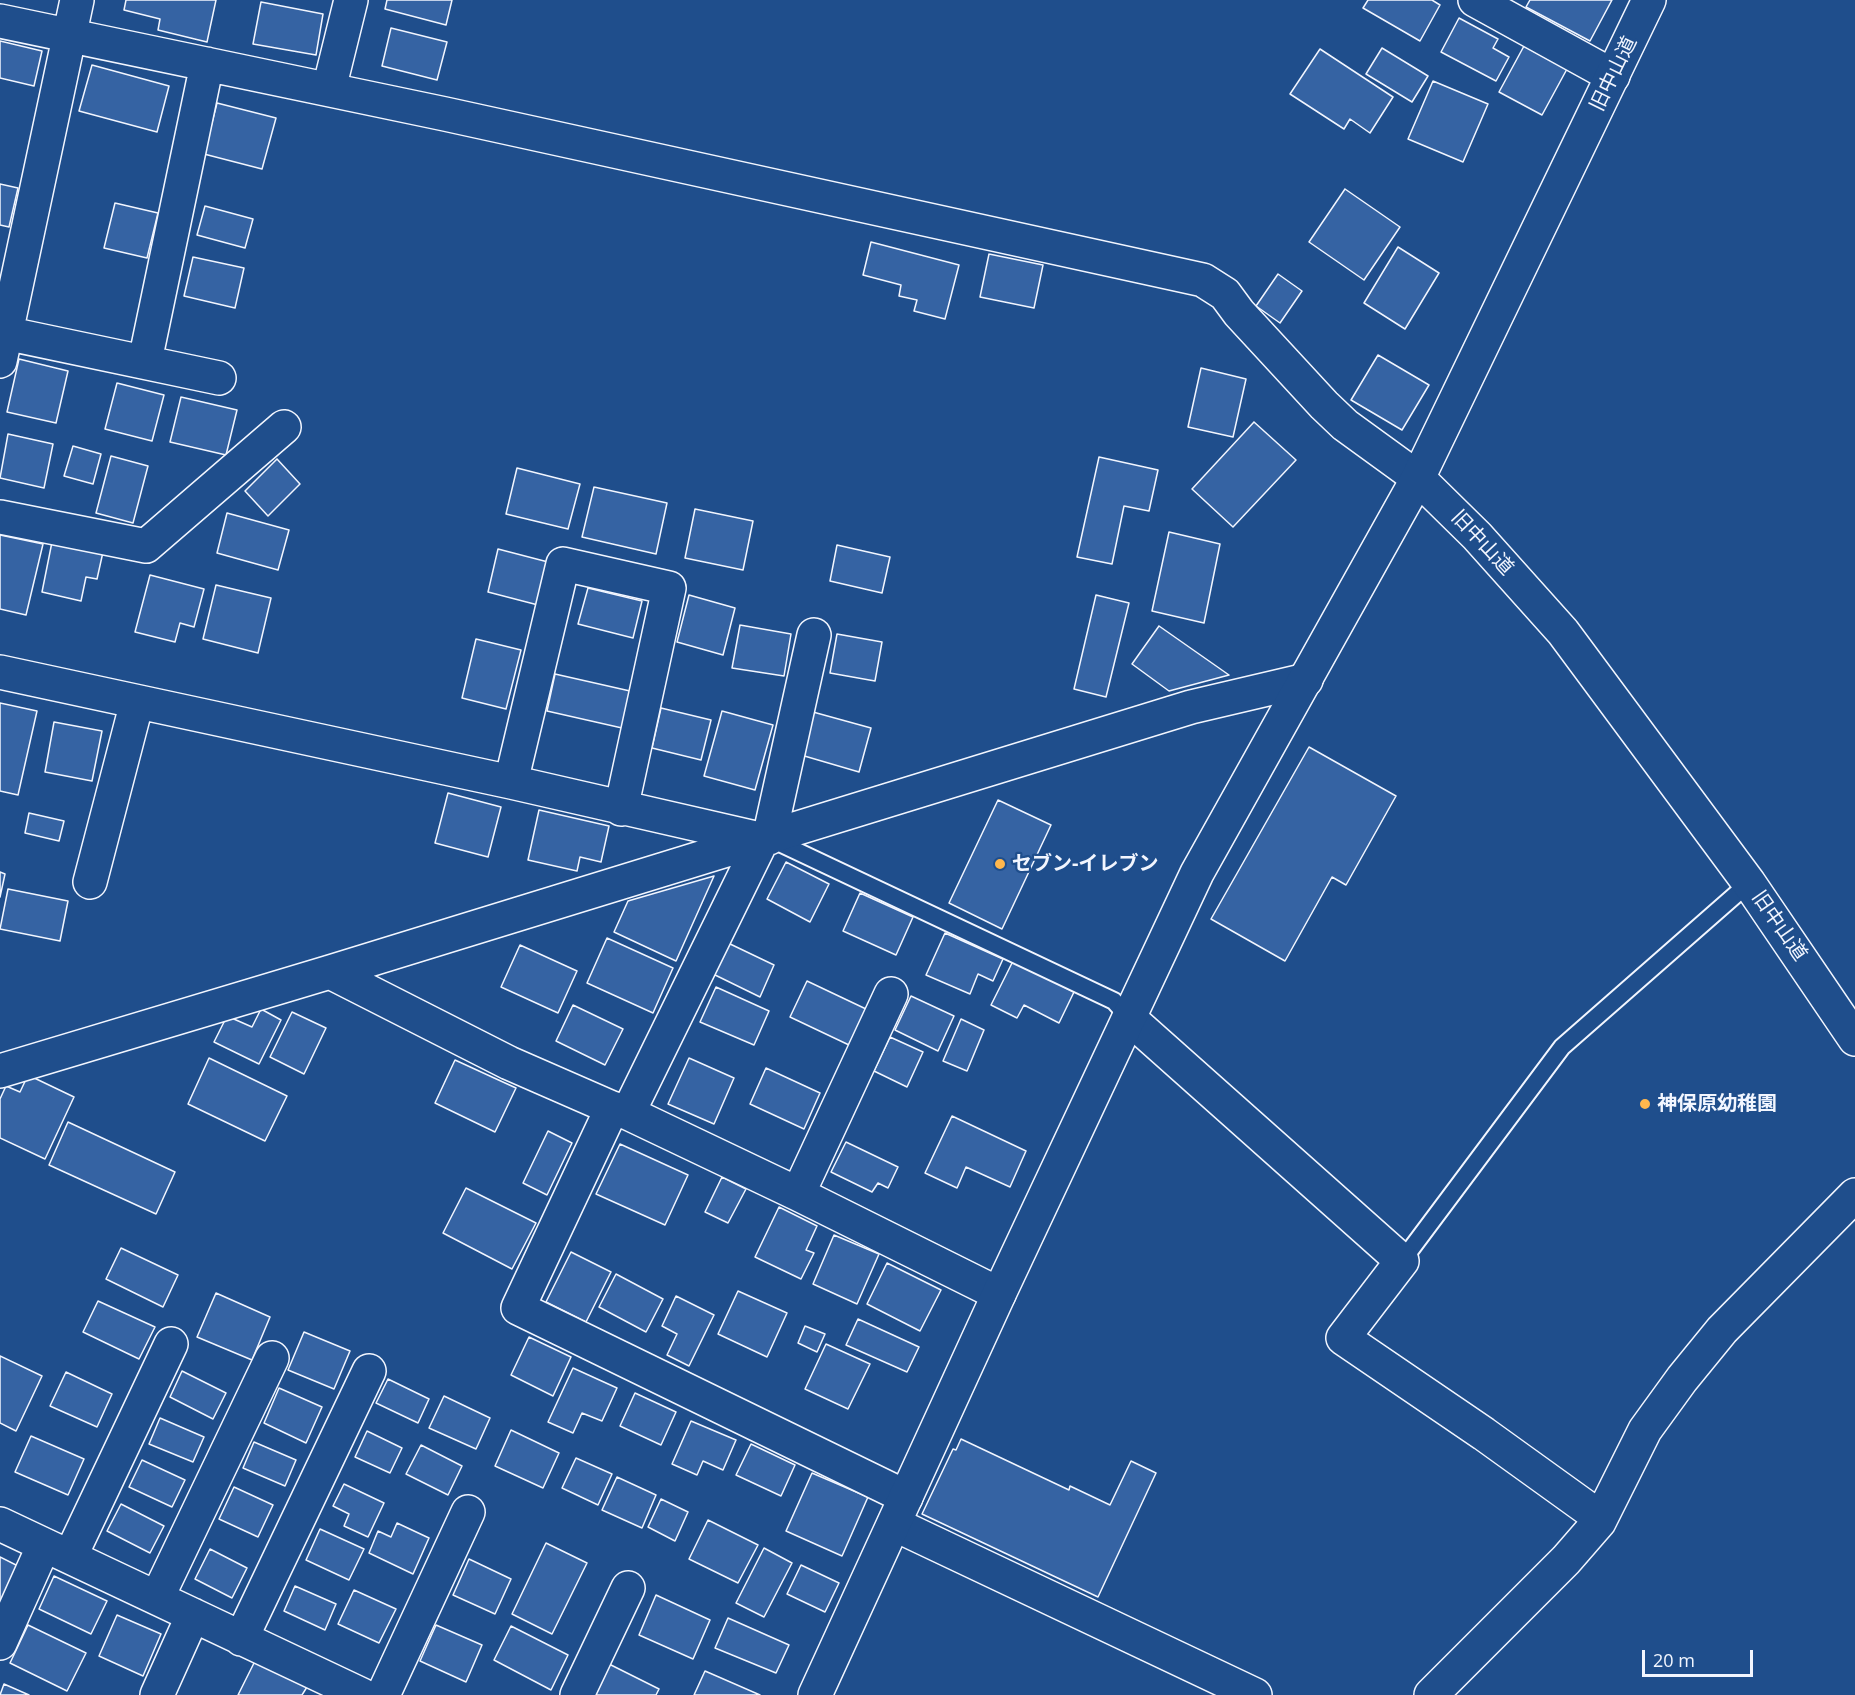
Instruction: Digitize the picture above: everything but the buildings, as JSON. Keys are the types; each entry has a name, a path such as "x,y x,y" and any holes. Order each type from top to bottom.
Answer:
{"street":[{"path":"78,0 2,342 145,361 219,378"},
{"path":"329,89 351,0"},
{"path":"1475,0 1614,76"},
{"name":"旧中山道","path":"1649,0 1418,478 1477,536 1563,632 1749,883 1855,1039"},
{"path":"0,21 329,89 1203,280 1225,294 1239,313 1345,425 1418,478 1197,873 999,1294 815,1695"},
{"path":"145,361 207,64"},
{"path":"0,517 146,546 284,427"},
{"path":"511,782 563,564 669,588 621,809"},
{"path":"814,635 765,839 518,1308 1255,1695"},
{"path":"0,672 765,839"},
{"path":"0,1071 1191,707 1306,680"},
{"path":"90,882 137,702"},
{"path":"330,972 509,1063 620,1111 798,1194 999,1294"},
{"path":"798,1194 891,994"},
{"path":"1129,1018 1402,1261 1343,1338 1484,1434 1591,1511 1599,1522"},
{"path":"1431,1695 1566,1560 1599,1522 1645,1430 1682,1379 1722,1330 1855,1195"},
{"path":"0,1642 57,1551 171,1344"},
{"path":"157,1599 272,1358"},
{"path":"242,1639 369,1371"},
{"path":"382,1695 468,1512"},
{"path":"0,1524 193,1615 341,1691"},
{"path":"577,1695 628,1588"},
{"path":"156,1695 193,1615"}],"lane":[{"path":"765,839 1114,1001 1129,1018"},
{"path":"1402,1261 1562,1047 1749,883"}],"place":[{"name":"セブン-イレブン","path":"1000,864"},
{"name":"神保原幼稚園","path":"1645,1104"}]}
